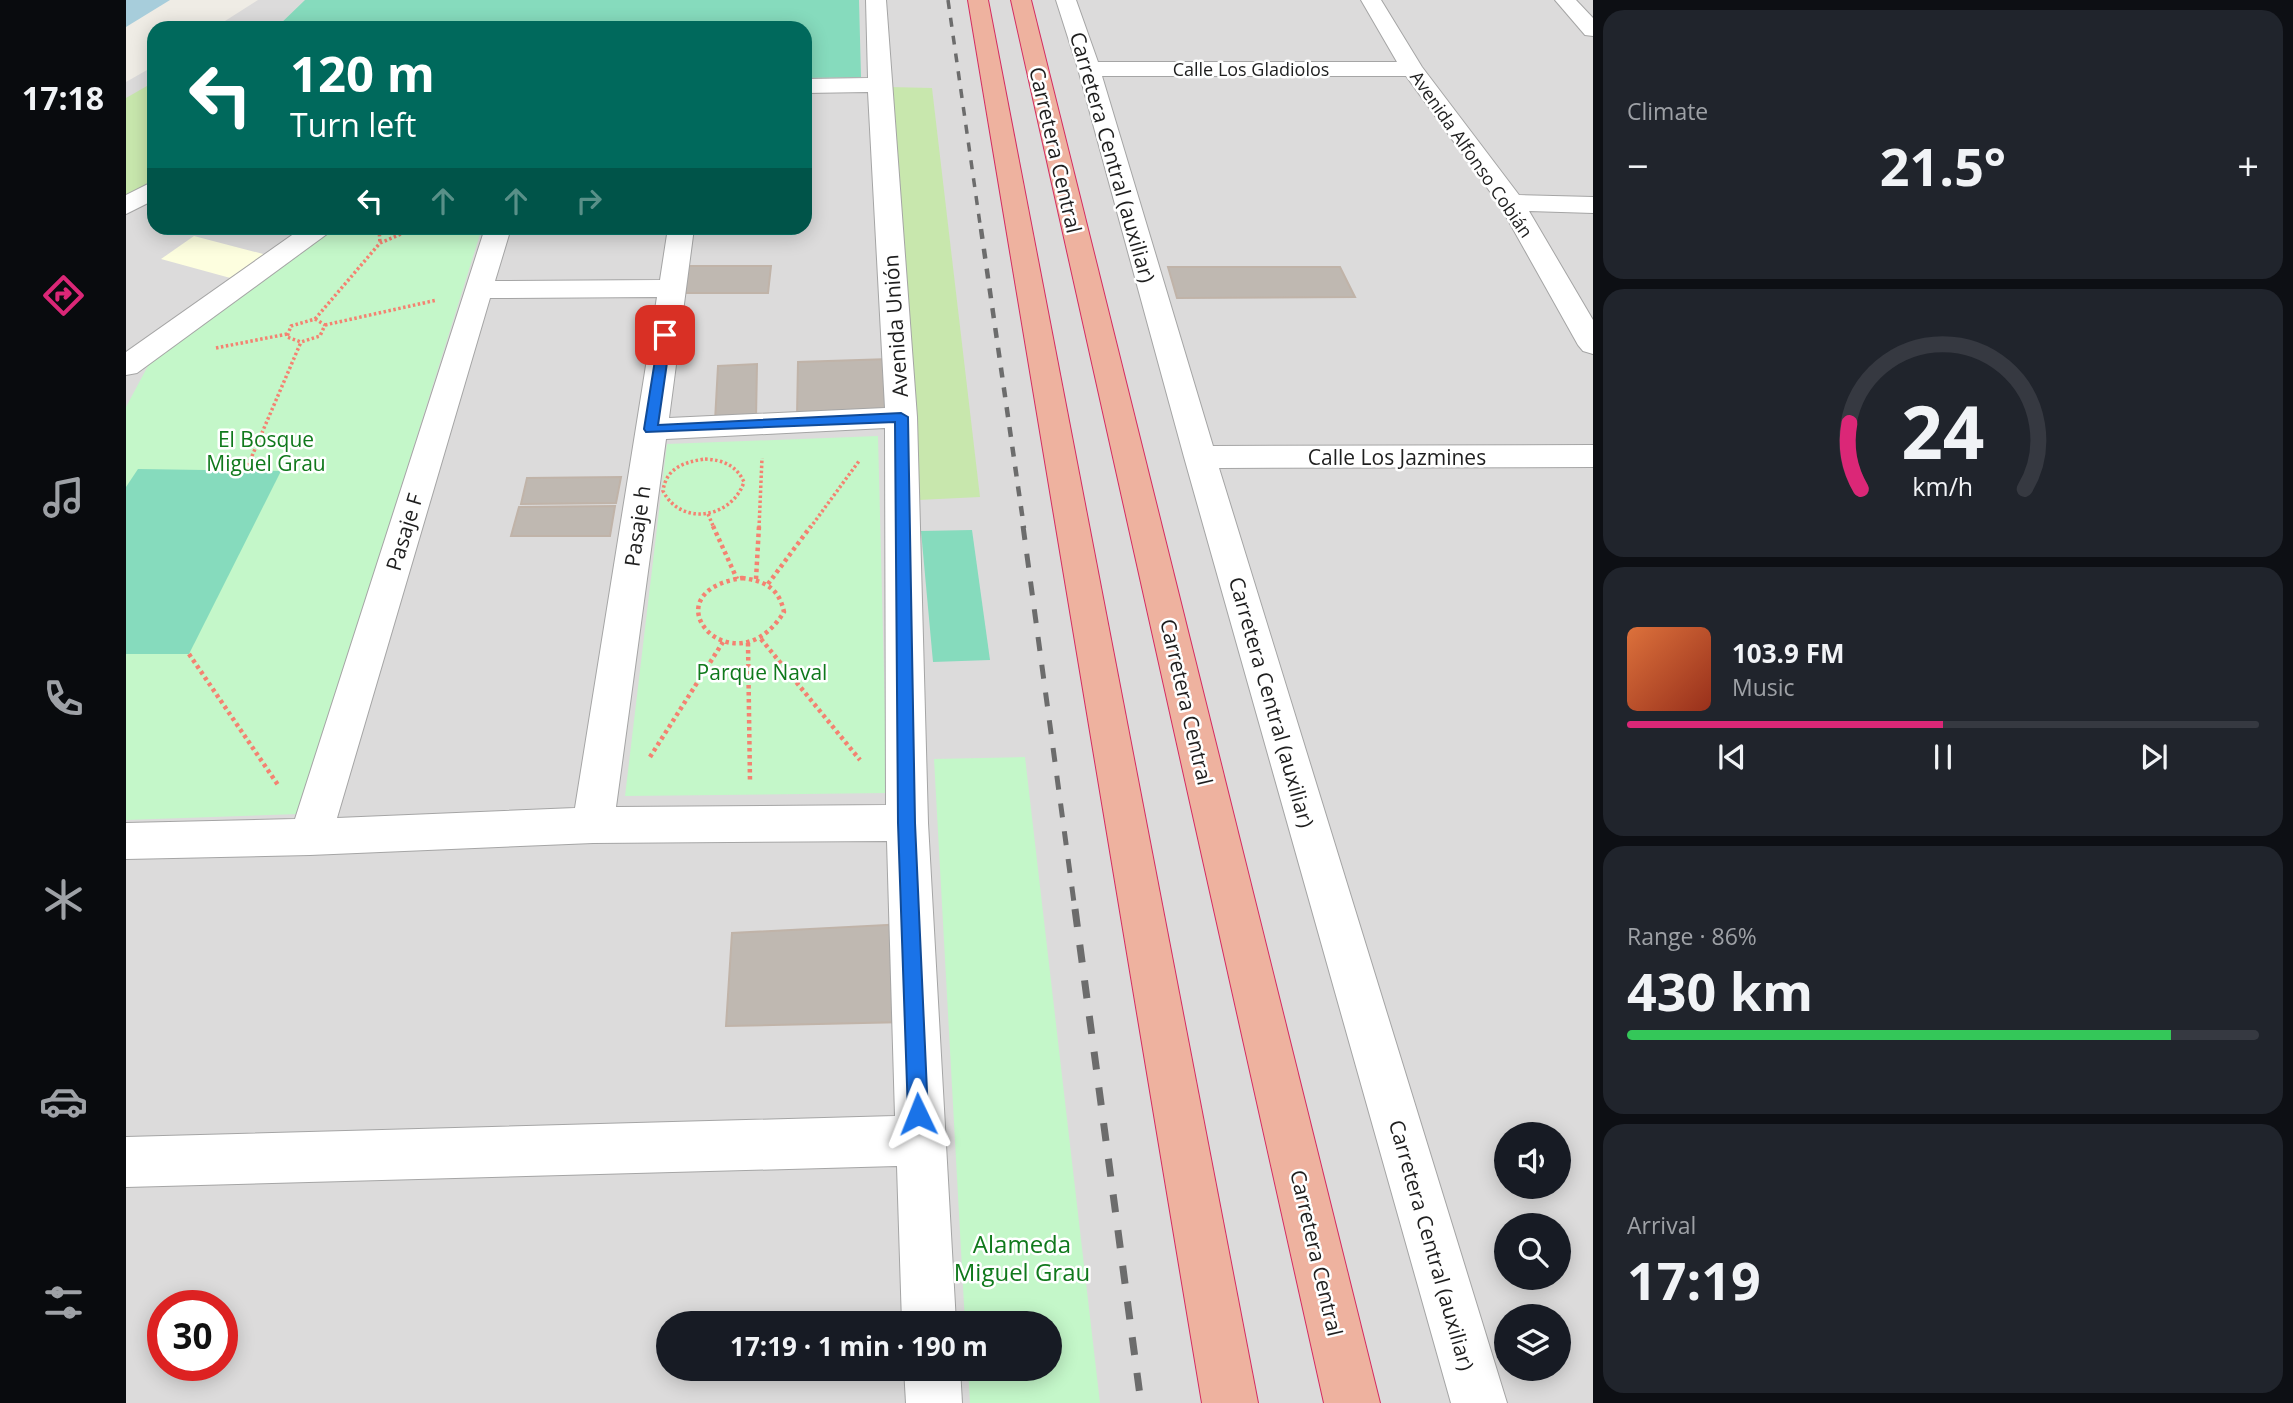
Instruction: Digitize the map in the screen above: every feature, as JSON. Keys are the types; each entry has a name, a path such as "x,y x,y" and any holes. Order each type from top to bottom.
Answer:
{"highway":[{"path":"978,0 1230,1403"},
{"name":"Carretera Central","path":"1021,0 1352,1403"}],"street":[{"name":"Avenida Unión","path":"876,0 901,417 907,823 928,1311"},
{"name":"Carretera Central (auxiliar)","path":"1066,0 1089,69 1200,457 1479,1403"},
{"name":"Avenida Alfonso Cobián","path":"1371,0 1412,69 1511,203 1593,345"},
{"path":"1565,0 1593,30"},
{"name":"Calle Los Gladiolos","path":"1089,69 1412,69"},
{"path":"812,86 879,85"},
{"path":"126,206 147,193"},
{"path":"1511,203 1593,205"},
{"path":"128,365 308,235"},
{"name":"Pasaje F","path":"310,837 463,294 494,235"},
{"name":"Pasaje h","path":"593,825 680,235"},
{"path":"463,294 672,288"},
{"path":"651,429 901,417"},
{"name":"Calle Los Jazmines","path":"1200,457 1593,456"},
{"path":"126,841 310,837 593,825 907,823"},
{"path":"126,1162 919,1140"},
{"path":"933,1381 934,1403"}],"path":[{"path":"379,235 380,243"},
{"path":"315,319 380,243 399,235"},
{"path":"325,325 320,336 301,342 287,337 288,330 302,321 315,319 325,325 463,294"},
{"path":"246,470 301,342"},
{"path":"756,579 762,455"},
{"path":"666,477 681,464 696,460 722,460 735,467 744,482 741,495 724,509 708,514 692,514 672,506 663,491 667,466"},
{"path":"768,584 859,460"},
{"path":"708,514 737,579"},
{"path":"737,579 756,579 778,591 784,612 781,622 772,632 748,643 723,642 703,630 697,610 707,592 717,584 737,579"},
{"path":"761,639 862,762"},
{"path":"646,763 723,642"},
{"path":"748,643 750,794"},
{"path":"189,654 283,791"}],"shaded area":[{"path":"258,0 1593,0 1593,1403 126,1403 126,82 147,70 147,235 812,235 812,21 225,21"},
{"path":"194,236 267,255 234,279 161,259"}],"green space":[{"path":"305,0 859,0 861,77 812,78 812,21 283,21"},
{"path":"147,86 147,183 126,196 126,98"},
{"path":"889,87 932,88 980,497 918,500"},
{"name":"El Bosque Miguel Grau","path":"326,235 480,235 299,814 126,820 126,407 150,362"},
{"name":"Parque Naval","path":"878,436 887,793 625,796 667,444"},
{"path":"138,469 281,471 189,654 126,654 126,487"},
{"path":"972,530 990,660 933,662 921,531"},
{"name":"Alameda Miguel Grau","path":"1025,757 1100,1403 970,1403 969,1381 1062,1381 1062,1311 964,1311 934,759"}],"water":[{"path":"126,0 170,0 126,27"}],"building":[{"path":"683,266 771,266 768,293 679,293"},
{"path":"1168,267 1340,267 1355,297 1177,298"},
{"path":"889,359 892,413 797,417 798,362"},
{"path":"757,364 756,419 715,421 718,366"},
{"path":"621,477 616,503 521,504 527,478"},
{"path":"615,506 610,536 511,536 519,507"},
{"path":"905,924 907,1022 726,1026 732,933"}],"railway":[{"path":"948,0 981,231"},
{"path":"981,229 1024,528"},
{"path":"1023,526 1075,910"},
{"path":"1075,909 1141,1403"}],"route":[{"path":"665,335 651,429 901,417 907,823 918,1114"}]}
